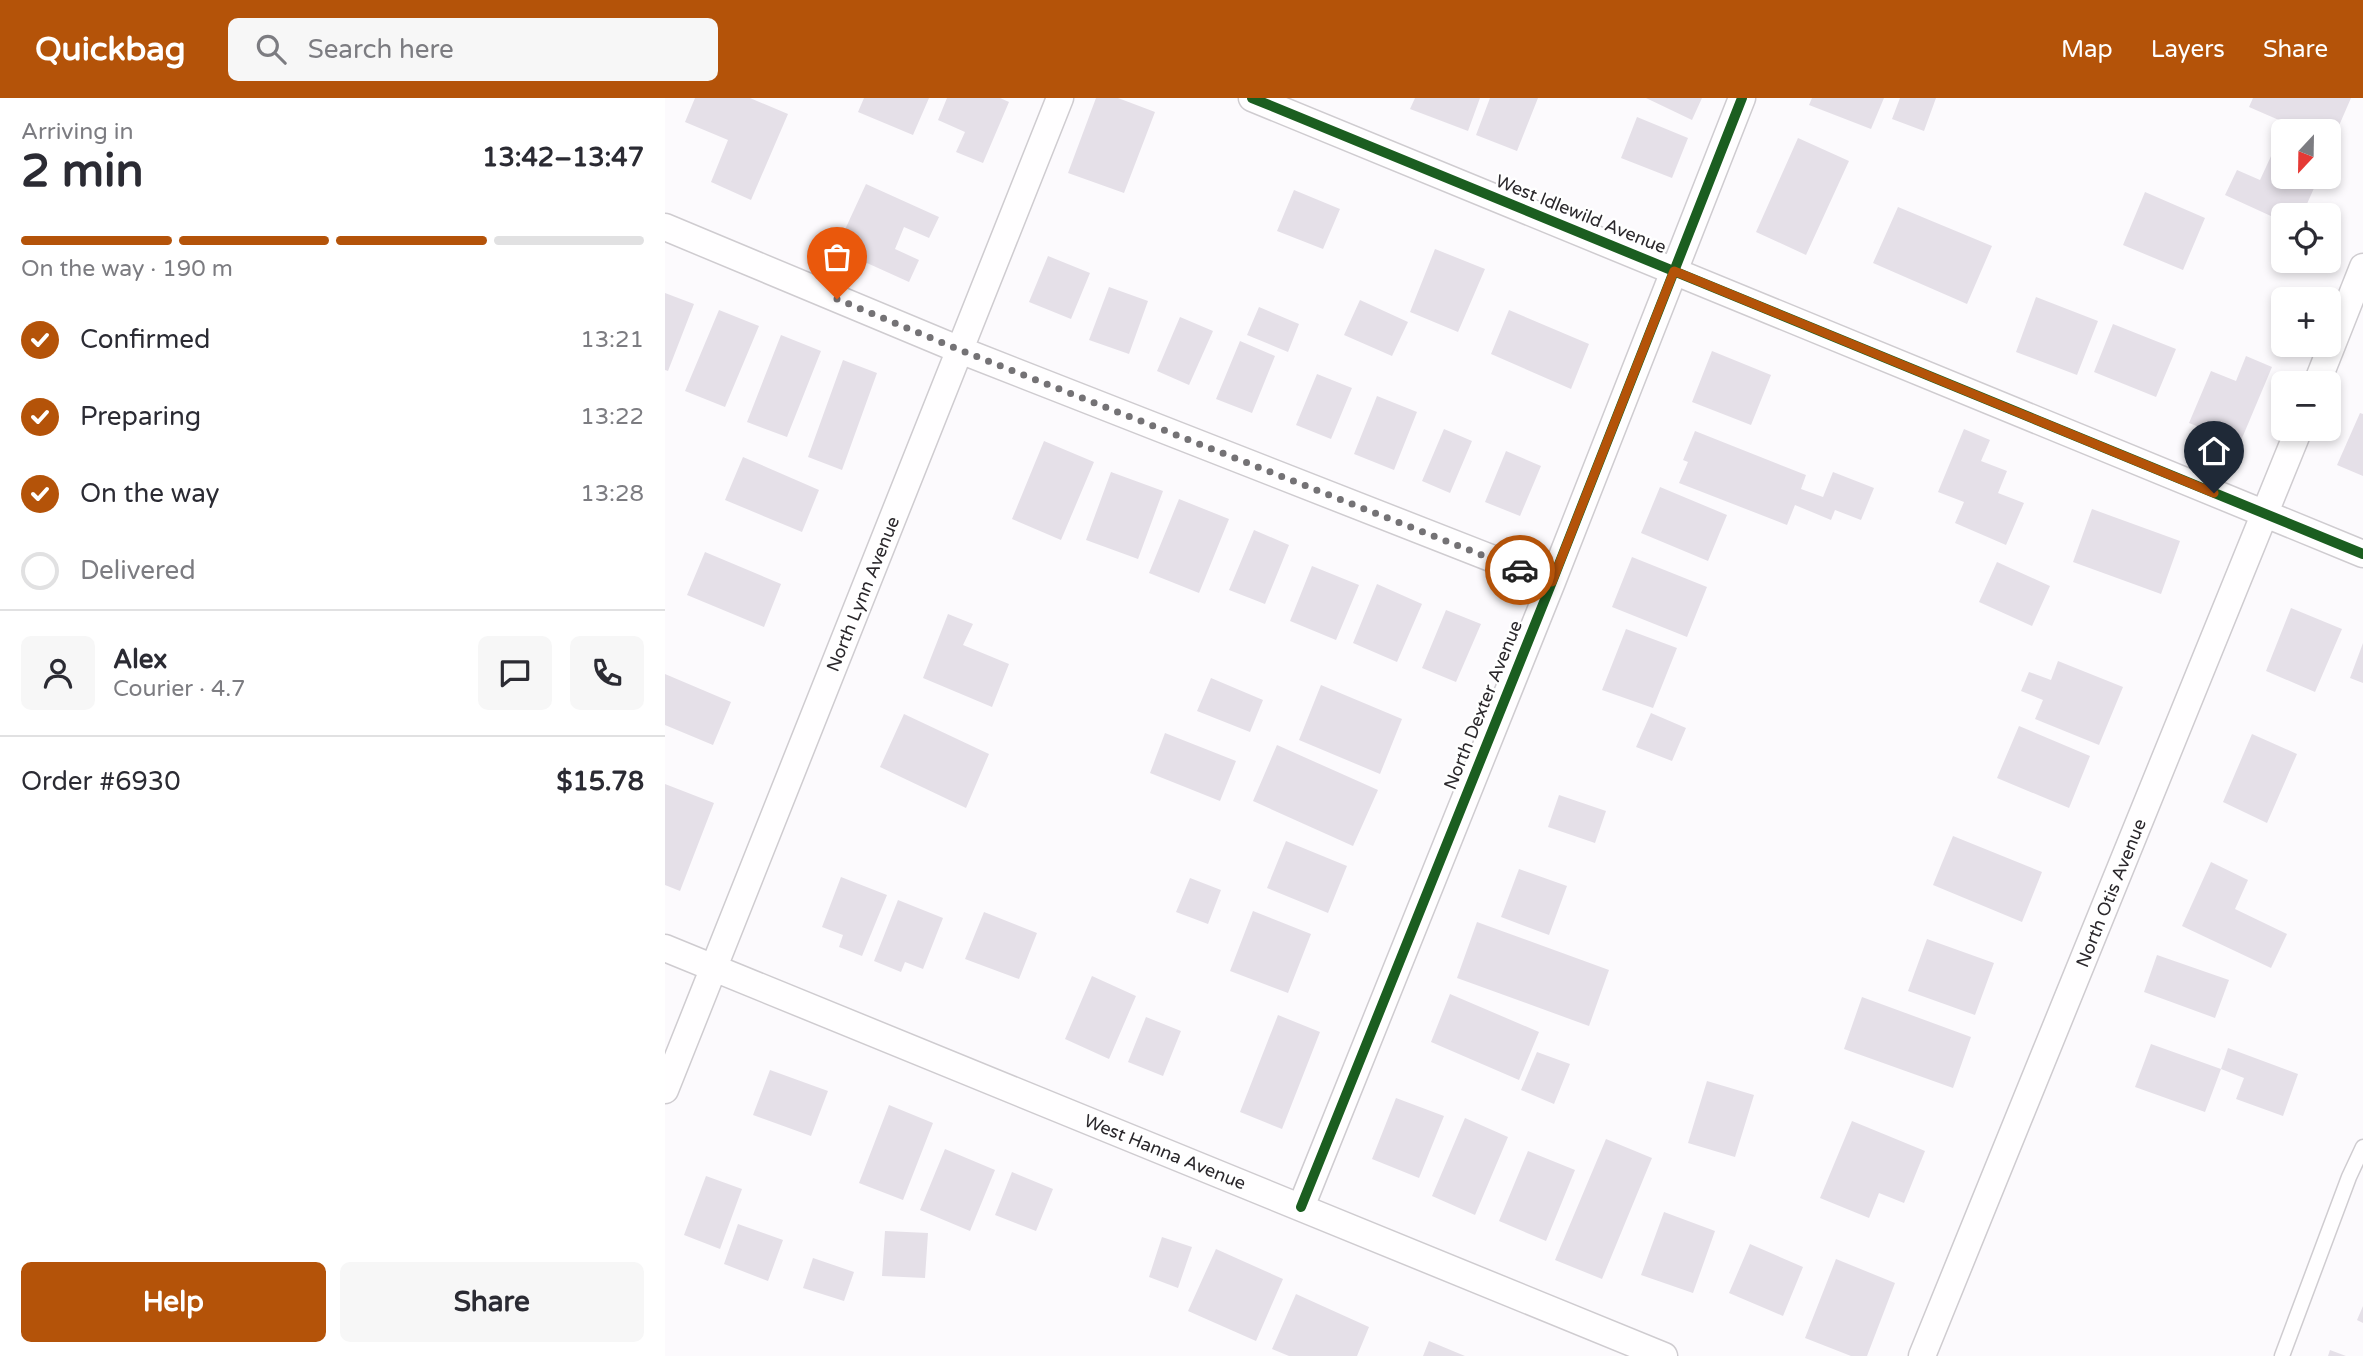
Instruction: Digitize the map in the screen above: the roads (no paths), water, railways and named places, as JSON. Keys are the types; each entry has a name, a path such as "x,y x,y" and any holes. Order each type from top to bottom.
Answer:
{"street":[{"name":"North Lynn Avenue","path":"665,1090 1060,98"},
{"name":"West Idlewild Avenue","path":"1252,98 2363,554"},
{"name":"North Dexter Avenue","path":"1301,1208 1552,582 1742,98"},
{"path":"665,227 960,350 1552,582"},
{"path":"2322,371 2363,267"},
{"name":"North Otis Avenue","path":"1922,1356 2294,441"},
{"name":"West Hanna Avenue","path":"665,948 1664,1356"}],"lane":[{"path":"2282,1356 2363,1147"}]}
